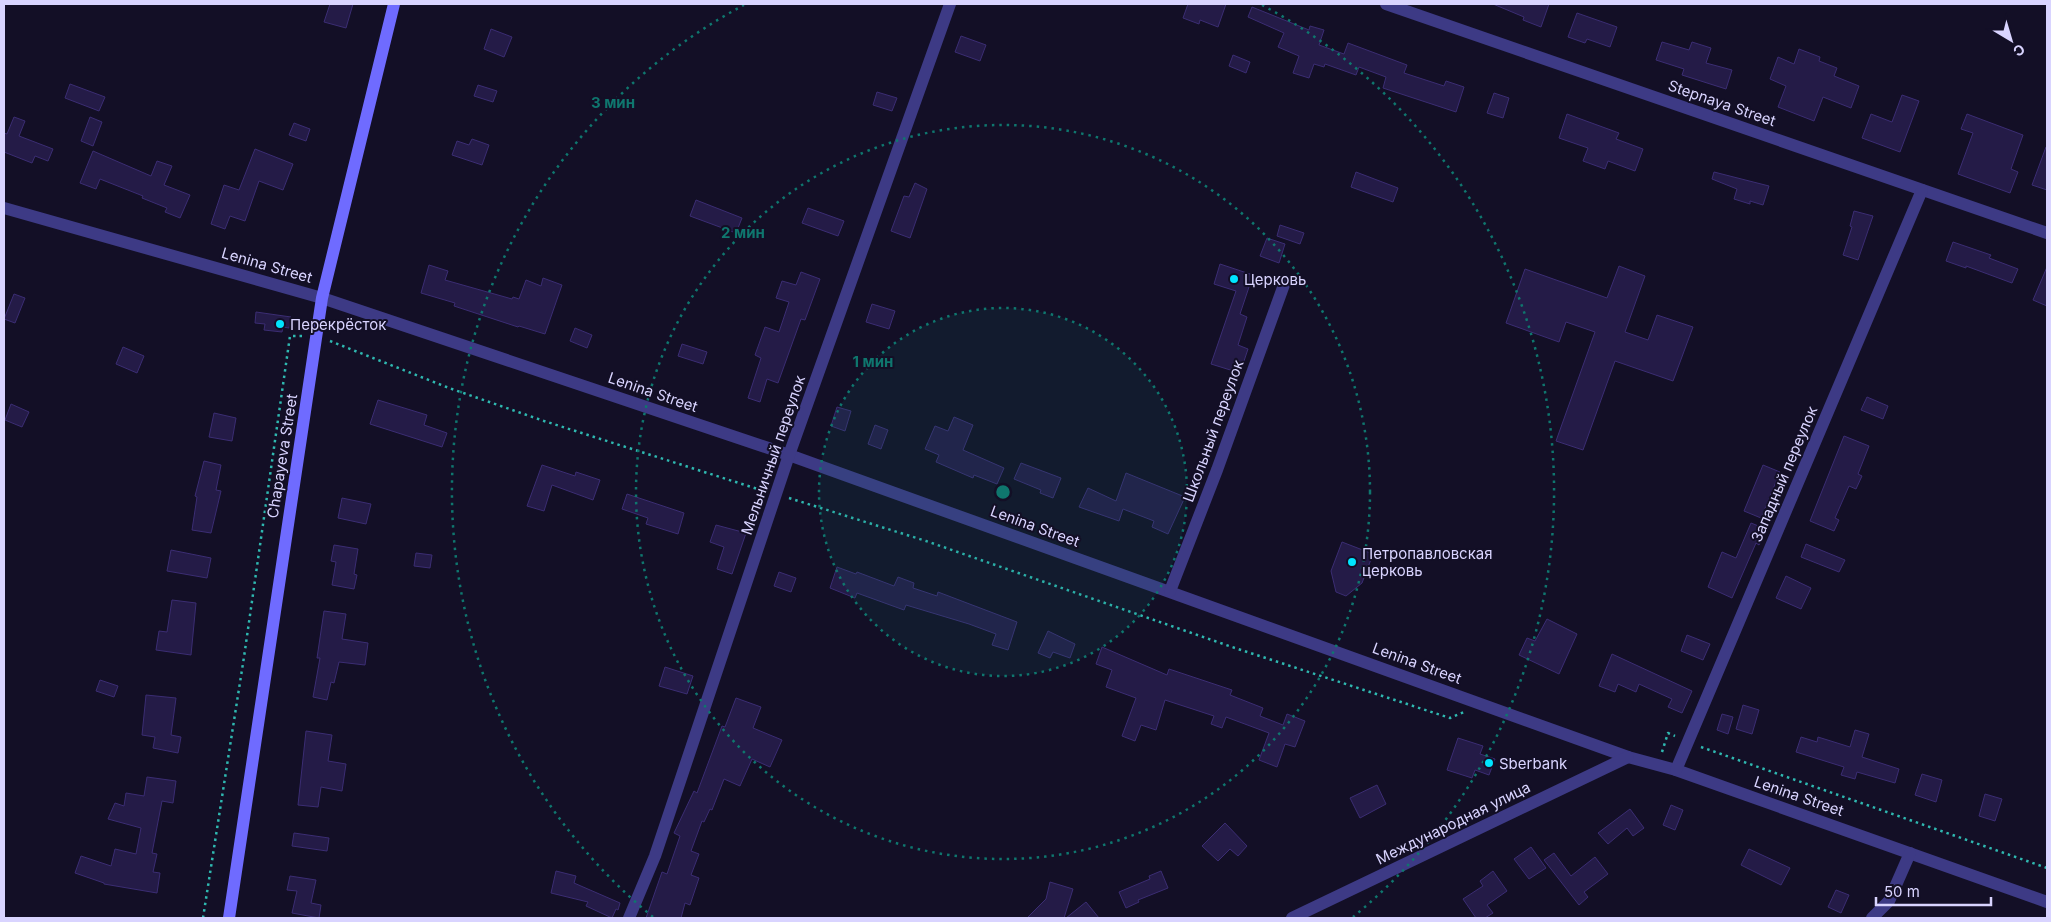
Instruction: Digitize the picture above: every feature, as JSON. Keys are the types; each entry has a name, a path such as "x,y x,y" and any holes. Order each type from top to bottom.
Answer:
{"main road":[{"name":"Chapayeva Street","path":"229,918 322,298 394,4"}],"street":[{"name":"Мельничный переулок","path":"629,918 655,856 789,455 950,4"},
{"name":"Stepnaya Street","path":"1386,4 2047,233"},
{"name":"Западный переулок","path":"1676,770 1922,190"},
{"name":"Lenina Street","path":"4,208 322,298 789,455 1628,757 1676,770 2047,902"},
{"name":"Школьный переулок","path":"1170,591 1286,282"},
{"name":"Международная улица","path":"1292,918 1628,757"},
{"path":"1872,918 1888,901 1910,853"}],"path":[{"path":"203,918 245,648 290,336 303,336"},
{"path":"329,341 449,388 518,412 926,541 1232,647 1450,718 1483,704"},
{"path":"1660,756 1668,733 1688,742 2047,868"}],"building":[{"path":"330,4 353,4 346,28 324,22"},
{"path":"1188,4 1226,4 1218,27 1200,20 1199,24 1183,18"},
{"path":"1493,4 1549,4 1541,27 1523,20 1524,17"},
{"path":"1252,7 1309,30 1310,26 1324,30 1319,45 1344,54 1348,43 1407,65 1404,73 1444,86 1446,81 1464,87 1456,112 1383,88 1386,77 1359,67 1356,75 1325,64 1324,67 1314,64 1309,78 1293,73 1299,56 1278,47 1284,33 1248,17"},
{"path":"1577,13 1617,27 1610,47 1587,39 1585,43 1568,37"},
{"path":"491,29 512,37 504,57 484,49"},
{"path":"961,36 986,45 980,61 955,52"},
{"path":"1662,42 1689,50 1692,42 1711,48 1706,63 1732,70 1726,89 1682,75 1684,69 1656,60"},
{"path":"1799,49 1820,57 1819,61 1837,68 1834,76 1859,86 1851,108 1823,97 1814,121 1778,107 1786,86 1770,79 1778,57 1794,64"},
{"path":"1233,55 1250,62 1246,73 1229,66"},
{"path":"70,84 105,97 99,111 65,98"},
{"path":"478,85 497,91 493,102 474,96"},
{"path":"877,92 897,98 892,111 873,105"},
{"path":"1494,93 1509,98 1503,118 1487,113"},
{"path":"1902,95 1919,101 1900,152 1862,138 1871,114 1892,122"},
{"path":"1567,114 1619,133 1616,139 1643,149 1635,171 1608,161 1605,169 1583,161 1588,148 1559,138"},
{"path":"1967,114 2023,135 2011,169 2018,172 2010,193 1958,174 1973,133 1961,129"},
{"path":"14,117 25,121 19,136 53,149 48,161 35,156 32,163 4,152 4,133 7,134"},
{"path":"90,117 102,122 93,146 81,141"},
{"path":"294,123 310,129 306,141 289,135"},
{"path":"472,139 489,145 482,165 452,155 457,141 469,145"},
{"path":"2047,148 2047,190 2032,185"},
{"path":"255,149 293,164 283,190 259,181 245,221 230,216 225,229 211,224 224,185 239,190"},
{"path":"93,151 151,176 157,161 172,166 164,185 190,195 180,218 165,212 167,208 142,198 143,196 100,179 96,189 80,183"},
{"path":"1356,172 1398,188 1393,202 1351,187"},
{"path":"1714,172 1769,186 1763,205 1750,201 1750,204 1734,199 1737,189 1712,179"},
{"path":"915,183 927,189 910,238 891,231 904,196 909,197"},
{"path":"696,200 742,218 736,233 690,216"},
{"path":"808,208 844,221 838,236 802,223"},
{"path":"1854,211 1873,216 1858,260 1843,255 1852,227 1850,226"},
{"path":"1280,225 1304,233 1300,244 1277,236"},
{"path":"1267,238 1285,244 1279,263 1260,256"},
{"path":"1953,242 1991,255 1989,258 2018,269 2012,283 1966,266 1966,268 1946,261"},
{"path":"1220,264 1253,275 1240,314 1247,317 1238,345 1248,349 1240,373 1211,364 1236,291 1214,284"},
{"path":"429,265 448,271 445,280 512,299 513,297 519,299 526,280 541,286 543,278 562,285 545,334 454,306 455,303 421,293"},
{"path":"1619,266 1645,276 1625,332 1648,340 1657,315 1693,327 1673,381 1615,361 1583,450 1556,441 1595,332 1566,322 1559,342 1506,323 1525,269 1607,298"},
{"path":"2047,267 2047,306 2033,300"},
{"path":"801,272 820,279 805,320 801,319 778,383 767,379 760,402 748,398 761,358 755,355 765,327 779,332 789,302 776,298 782,281 796,285"},
{"path":"14,294 25,298 15,323 4,319"},
{"path":"872,304 895,311 889,329 866,322"},
{"path":"256,312 291,317 289,328 283,327 282,332 264,330 265,324 255,323"},
{"path":"575,328 592,335 587,348 570,341"},
{"path":"682,344 707,352 703,364 678,356"},
{"path":"123,347 144,356 137,373 116,364"},
{"path":"1867,397 1888,406 1883,419 1861,410"},
{"path":"378,400 427,415 424,425 447,433 442,447 370,424"},
{"path":"11,404 29,412 22,427 5,420"},
{"path":"837,407 851,411 845,431 831,426"},
{"path":"214,413 236,418 232,441 209,437"},
{"path":"954,417 973,425 963,450 1004,468 997,484 974,475 973,478 936,462 939,455 925,449 935,426 948,431"},
{"path":"875,425 888,430 881,449 868,444"},
{"path":"1844,436 1869,446 1858,474 1862,476 1856,489 1849,486 1835,518 1839,520 1834,531 1810,521"},
{"path":"204,461 221,465 216,490 221,491 211,533 192,530 197,497 195,496"},
{"path":"1021,463 1061,478 1053,498 1040,493 1041,490 1014,479"},
{"path":"542,465 575,476 576,472 600,480 593,500 552,485 544,511 527,506"},
{"path":"1763,465 1780,472 1761,518 1744,511"},
{"path":"1126,473 1185,497 1168,534 1152,527 1154,521 1123,509 1119,521 1079,507 1088,488 1116,501"},
{"path":"627,494 684,513 678,534 646,524 648,518 622,509"},
{"path":"342,498 371,504 366,524 338,518"},
{"path":"1751,523 1766,529 1759,545 1756,543 1732,598 1708,587 1722,552 1736,558"},
{"path":"716,525 746,533 732,574 717,569 724,547 710,542"},
{"name":"Петропавловская церковь","path":"1342,542 1373,554 1362,583 1346,596 1336,592 1331,571"},
{"path":"1806,544 1845,560 1839,572 1801,557"},
{"path":"334,545 358,549 354,574 357,575 354,589 332,585 336,562 331,561"},
{"path":"171,550 211,558 207,578 167,571"},
{"path":"416,553 432,555 430,568 414,566"},
{"path":"837,567 856,574 857,572 894,586 898,577 914,583 913,588 937,596 938,592 1017,622 1008,650 992,645 996,634 969,624 906,605 904,610 857,593 855,598 830,588"},
{"path":"779,572 796,578 791,592 774,586"},
{"path":"1786,576 1811,588 1801,609 1776,598"},
{"path":"172,600 196,603 191,655 156,650 159,631 167,632"},
{"path":"324,611 346,614 342,639 368,643 365,665 339,662 334,683 331,682 327,700 313,697 320,658 317,658"},
{"path":"1547,619 1577,634 1559,674 1519,655 1527,638 1535,641"},
{"path":"1048,631 1075,644 1070,658 1053,652 1050,658 1038,653"},
{"path":"1687,635 1710,644 1703,660 1681,651"},
{"path":"1102,647 1167,675 1169,669 1232,690 1230,695 1263,708 1260,716 1283,725 1287,714 1305,721 1295,747 1285,744 1277,767 1259,760 1269,733 1226,717 1222,728 1211,724 1214,716 1165,700 1156,730 1141,725 1135,741 1122,736 1136,698 1106,687 1112,670 1096,664"},
{"path":"1612,654 1692,691 1682,713 1668,707 1672,699 1639,684 1636,692 1618,684 1615,692 1599,686"},
{"path":"665,667 693,676 687,694 659,686"},
{"path":"100,680 118,686 114,697 96,691"},
{"path":"146,695 176,698 171,735 181,737 178,753 153,748 155,737 142,735"},
{"path":"736,698 761,707 753,728 782,740 770,767 752,759 740,786 724,779 712,810 710,809 704,822 702,821 691,851 699,854 691,875 699,878 690,905 685,903 681,918 646,918 662,872 667,874 680,836 674,833 694,791 697,793 722,726 725,727"},
{"path":"1743,705 1759,710 1752,734 1736,729"},
{"path":"1722,714 1733,717 1728,734 1717,730"},
{"path":"1855,730 1869,734 1862,757 1899,769 1895,783 1857,772 1855,779 1841,775 1844,767 1796,752 1801,737 1817,742 1818,737 1850,747"},
{"path":"306,731 332,735 328,761 346,764 342,791 321,787 318,807 298,805"},
{"path":"1458,738 1483,746 1480,754 1495,759 1489,775 1475,770 1472,778 1447,770"},
{"path":"1922,774 1942,780 1936,802 1915,795"},
{"path":"147,777 176,781 173,803 162,801 152,853 157,854 153,872 160,873 157,893 104,884 75,873 81,856 111,866 115,849 136,854 141,828 108,819 115,803 124,806 126,793 144,796"},
{"path":"1377,785 1386,804 1360,818 1350,798"},
{"path":"1985,794 2002,799 1995,821 1979,816"},
{"path":"1671,805 1683,810 1675,830 1663,825"},
{"path":"1630,809 1644,828 1633,836 1627,828 1608,844 1598,833"},
{"path":"1225,823 1247,846 1238,856 1230,849 1218,861 1202,846"},
{"path":"294,833 329,838 327,851 292,846"},
{"path":"1531,847 1546,868 1529,879 1514,859"},
{"path":"1749,849 1790,868 1781,885 1741,865"},
{"path":"1554,853 1571,876 1595,857 1608,874 1584,892 1588,897 1579,905 1544,860"},
{"path":"556,871 576,876 574,883 620,903 618,910 616,909 612,918 586,906 588,902 551,893"},
{"path":"1161,871 1168,888 1138,900 1139,902 1126,908 1119,892 1150,879 1149,876"},
{"path":"1493,871 1507,891 1487,905 1493,913 1485,918 1476,918 1463,899 1483,886 1480,881"},
{"path":"290,876 316,880 311,903 321,905 319,918 292,913 297,891 287,890"},
{"path":"1050,882 1073,889 1064,918 1027,918 1046,899"},
{"path":"1836,890 1849,895 1841,913 1828,907"},
{"path":"1086,902 1099,918 1066,918"}],"place":[{"name":"Церковь","path":"1234,279"},
{"name":"Перекрёсток","path":"280,324"},
{"name":"Петропавловская церковь","path":"1352,562"},
{"name":"Sberbank","path":"1489,763"}]}
